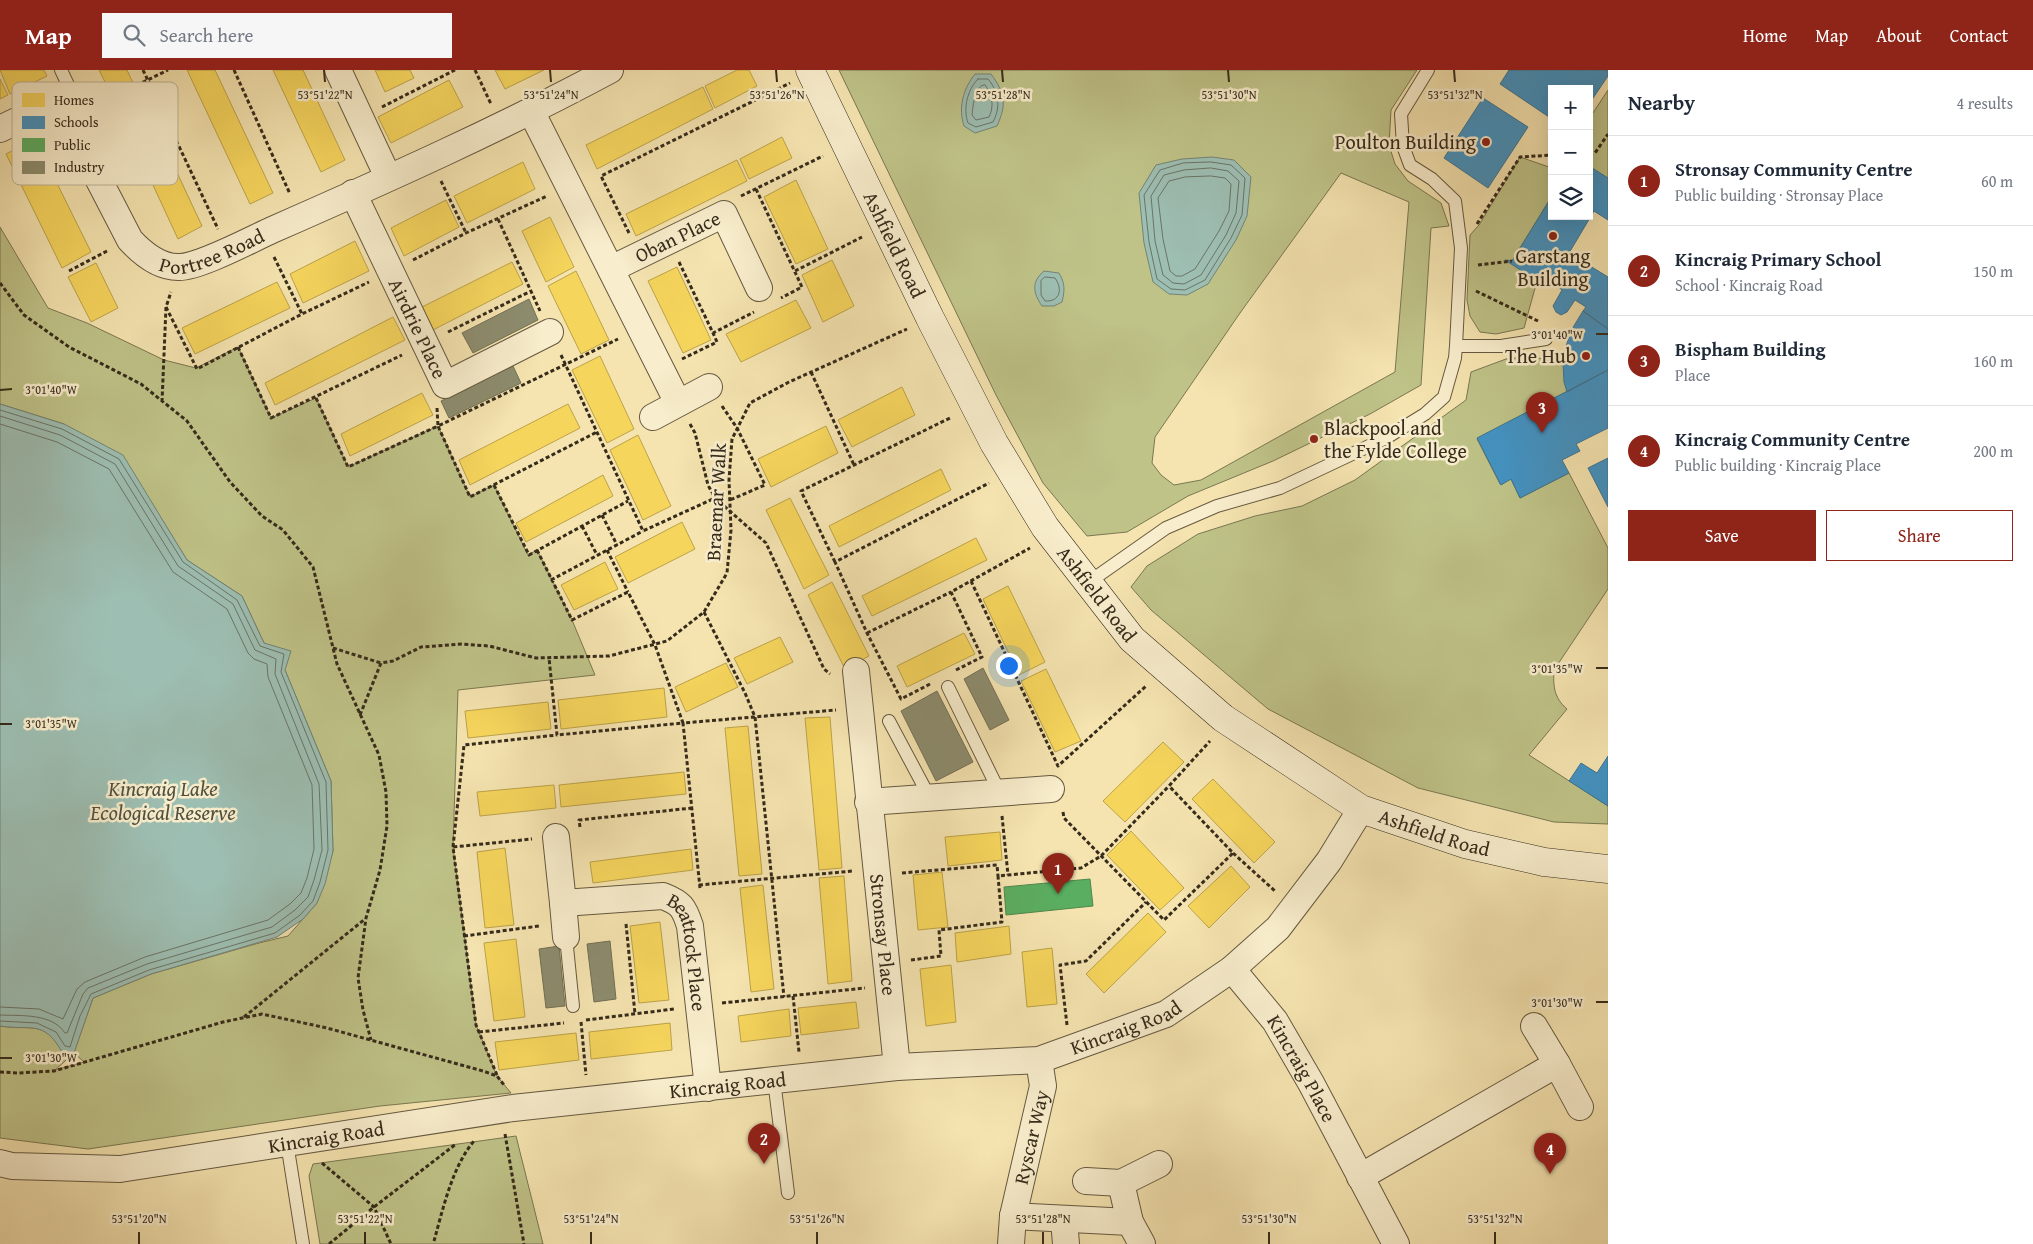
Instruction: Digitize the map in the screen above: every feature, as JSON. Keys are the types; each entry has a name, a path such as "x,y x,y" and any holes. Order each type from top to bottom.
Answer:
{"street":[{"path":"338,70 388,177"},
{"name":"Portree Road","path":"102,185 130,240 148,256 163,264 178,267 199,262 300,218 531,111 610,70"},
{"name":"Ashfield Road","path":"811,71 930,318 975,406 1012,472 1051,536 1132,639 1228,720 1360,809 1465,844 1544,862 1608,869"},
{"name":"Oban Place","path":"531,111 678,403"},
{"path":"0,129 12,125"},
{"name":"Airdrie Place","path":"353,193 445,385 550,332"},
{"name":"Oban Place","path":"611,269 724,214 759,288"},
{"path":"653,417 709,388"},
{"name":"Stronsay Place","path":"858,692 897,1067"},
{"path":"868,802 1000,793 1057,785"},
{"name":"Kincraig Road","path":"0,1163 12,1166 120,1169 292,1142 504,1099 589,1100 897,1067 1039,1060 1135,1027 1166,1014 1232,969 1278,928 1329,861 1360,809"},
{"path":"556,837 565,921"},
{"name":"Beattock Place","path":"565,921 623,898 663,896 675,900 685,910 690,926 708,1088"},
{"name":"Kincraig Place","path":"1232,969 1275,1021 1311,1083 1396,1244"},
{"path":"1534,1026 1558,1064 1580,1108"},
{"name":"Ryscar Way","path":"1011,1244 1014,1216 1043,1086 1039,1060"},
{"path":"1360,1178 1558,1064"},
{"path":"1086,1181 1120,1183 1159,1164"},
{"path":"1014,1216 1065,1232 1136,1233 1120,1183"}],"lane":[{"path":"61,70 67,82"},
{"path":"1089,582 1166,528 1216,506 1280,488 1386,438 1425,414 1444,397 1456,358 1461,248 1455,201 1432,179 1410,165 1403,146 1401,114 1428,70"},
{"path":"1456,346 1501,346 1546,339"},
{"path":"948,687 1000,793"},
{"path":"889,721 930,798"},
{"path":"565,921 573,1006"},
{"path":"774,1080 788,1193"},
{"path":"292,1142 302,1244"}],"path":[{"path":"143,70 148,80"},
{"path":"142,82 168,70"},
{"path":"234,70 300,218"},
{"path":"360,118 455,70"},
{"path":"475,70 501,125"},
{"path":"631,237 601,176 811,71"},
{"path":"1593,154 1595,154 1608,134"},
{"path":"178,144 228,250"},
{"path":"739,197 846,144"},
{"path":"1461,248 1520,157 1548,155"},
{"path":"430,158 466,233"},
{"path":"162,402 166,307 197,368 466,233 570,186"},
{"path":"498,218 643,531"},
{"path":"794,271 885,226"},
{"path":"263,234 302,314"},
{"path":"69,271 130,240"},
{"path":"1460,267 1512,261"},
{"path":"1460,282 1544,324"},
{"path":"0,283 24,315 69,347 141,384 187,421 230,482 262,516 283,530 312,567 337,664 378,756 386,792 387,826 380,870 366,918 358,978 363,1010 371,1040"},
{"path":"238,347 271,418 316,398 531,291"},
{"name":"Braemar Walk","path":"381,662 393,661 421,647 462,644 489,646 536,658 549,658 609,656 667,642 704,612 727,573 731,530 732,439 750,403 811,372 930,318"},
{"path":"316,398 348,467 438,426 641,328"},
{"path":"661,370 717,342 713,333"},
{"path":"811,372 854,465"},
{"path":"445,385 437,403 438,426 470,497 597,432"},
{"path":"709,388 737,428 764,485 730,500"},
{"path":"678,403 695,433 708,485 715,498 766,543 824,669 858,692"},
{"path":"933,682 901,699 867,633 801,491 975,406"},
{"path":"835,562 1012,472"},
{"path":"494,485 529,555 628,501"},
{"path":"551,580 643,531 715,498"},
{"path":"602,515 617,545"},
{"path":"582,526 597,555"},
{"path":"867,633 951,592 1051,536"},
{"path":"537,550 572,620 628,592"},
{"path":"607,550 655,645 683,723 700,889 681,906"},
{"path":"971,581 1057,785 1064,818 1164,920 1233,853"},
{"path":"950,674 982,657 951,592"},
{"path":"704,612 755,717 784,997"},
{"path":"333,648 381,662 360,715"},
{"path":"549,658 557,735"},
{"path":"1057,785 1165,668"},
{"path":"524,1244 504,1099 497,1076 476,1025 452,847 464,745 755,717 858,692"},
{"path":"998,876 1082,868 1101,856 1169,786 1228,720"},
{"path":"1169,786 1233,853 1293,908"},
{"path":"1000,793 1008,875"},
{"path":"452,847 581,834 579,820 692,808"},
{"path":"479,1032 793,996 887,975 941,956 939,930 1002,922 997,865 771,878 699,885"},
{"path":"623,898 635,1014"},
{"path":"1069,1049 1060,965 1086,961 1146,902"},
{"path":"242,1018 366,918"},
{"path":"464,936 565,921"},
{"path":"793,996 801,1077"},
{"path":"573,1006 575,1022"},
{"path":"0,1072 54,1071 262,1014 327,1028 497,1076"},
{"path":"581,1021 589,1100"},
{"path":"329,1244 461,1140"},
{"path":"434,1241 449,1189 469,1147 475,1140"},
{"path":"292,1142 374,1207 391,1244"}],"green space":[{"path":"839,70 1417,70 1391,110 1389,145 1395,164 1408,181 1441,203 1449,226 1431,228 1421,385 1370,414 1273,461 1188,496 1127,532 1087,536 1043,483 996,395","holes":["1341,173 1409,202 1395,372 1201,480 1174,485 1161,475 1152,463 1155,437 1240,313"]},
{"path":"1608,90 1608,182 1593,173 1593,113"},
{"path":"1520,157 1548,167 1548,202 1512,261 1507,260 1537,281 1524,328 1496,334 1480,332 1470,316 1467,300 1470,235 1479,225"},
{"path":"0,227 48,308 87,323 164,360 196,368 238,347 271,418 316,398 348,467 438,426 470,497 494,485 528,555 537,550 572,620 595,675 458,690 453,847 476,1025 497,1076 511,1093 380,1106 88,1149 0,1138 0,1026 42,1030 49,1034 62,1051 74,1052 93,998 151,974 288,936 317,903 333,851 331,781 285,670 264,643 242,596 187,560 154,507 64,424 0,404","holes":["74,1053 84,1062 55,1070"]},
{"path":"1533,356 1563,363 1567,392 1477,439 1500,484 1511,479 1520,498 1569,473 1608,548 1608,589 1554,670 1555,691 1559,701 1567,709 1529,755 1608,806 1608,824 1554,822 1418,788 1268,709 1151,610 1131,587 1147,566 1198,534 1255,516 1302,506 1355,480 1466,400 1471,372 1506,359"},
{"path":"516,1136 543,1244 320,1244 309,1176 313,1164"}],"water":[{"path":"975,74 991,74 1002,93 1003,105 997,126 975,133 964,126 961,112 967,86"},
{"path":"1212,157 1234,160 1251,177 1247,216 1236,240 1208,284 1187,295 1169,294 1153,282 1144,243 1139,193 1156,165 1182,159"},
{"path":"1044,271 1059,273 1063,283 1062,302 1054,306 1042,306 1035,292 1035,283"},
{"name":"Kincraig Lake Ecological Reserve","path":"0,404 64,424 123,455 187,560 242,596 264,643 291,651 285,670 331,781 333,851 325,884 317,903 303,919 277,937 151,974 93,998 74,1053 62,1052 49,1035 42,1031 0,1026"}],"building: Homes":[{"path":"0,70 44,70 47,76 35,82 12,82 12,93 10,94"},
{"path":"99,70 127,70 133,82 105,82"},
{"path":"187,70 215,70 273,193 250,204"},
{"path":"273,70 303,70 345,160 321,172"},
{"path":"375,70 410,70 414,78 385,92"},
{"path":"495,70 544,70 505,89"},
{"path":"737,70 749,70 757,86 715,108 705,86"},
{"path":"0,79 8,95 0,99"},
{"path":"449,80 463,107 391,143 378,117"},
{"path":"703,87 713,109 597,169 586,145"},
{"path":"782,137 792,158 749,179 740,159"},
{"path":"12,151 12,166 6,154"},
{"path":"737,160 747,181 636,236 626,214"},
{"path":"523,162 535,189 467,223 454,196"},
{"path":"178,175 202,226 178,239 153,185 178,185"},
{"path":"796,180 828,249 796,264 764,197"},
{"path":"21,185 58,185 91,252 62,268"},
{"path":"446,200 459,227 404,256 391,228"},
{"path":"550,217 574,267 546,282 522,231"},
{"path":"355,241 369,271 303,303 290,274"},
{"path":"832,260 854,306 823,322 802,275"},
{"path":"512,262 523,284 431,331 420,308"},
{"path":"96,263 118,308 91,322 68,277"},
{"path":"677,267 711,340 683,353 648,281"},
{"path":"576,271 609,340 581,354 548,286"},
{"path":"277,282 290,308 195,354 182,328"},
{"path":"796,300 811,328 741,362 726,334"},
{"path":"393,317 405,340 275,405 265,383"},
{"path":"600,356 634,429 607,443 572,370"},
{"path":"902,387 915,415 852,447 838,420"},
{"path":"422,393 433,415 350,456 341,434"},
{"path":"568,404 580,428 470,485 459,460"},
{"path":"826,426 838,453 771,487 758,459"},
{"path":"638,435 671,506 643,520 610,450"},
{"path":"941,469 951,490 839,547 829,526"},
{"path":"603,475 613,496 526,542 516,523"},
{"path":"790,498 829,575 804,589 766,510"},
{"path":"682,522 695,549 628,583 615,557"},
{"path":"976,538 987,560 872,616 862,596"},
{"path":"605,562 618,589 574,610 561,585"},
{"path":"832,582 869,656 845,669 808,595"},
{"path":"1008,586 1045,662 1019,675 983,599"},
{"path":"964,633 975,654 907,687 897,666"},
{"path":"780,637 793,662 747,684 734,658"},
{"path":"726,663 738,687 686,712 675,687"},
{"path":"1046,669 1081,741 1055,752 1021,681"},
{"path":"664,688 667,717 561,729 558,700"},
{"path":"548,702 551,729 468,738 465,711"},
{"path":"830,717 842,868 819,870 805,718"},
{"path":"748,726 762,874 739,876 725,728"},
{"path":"1163,742 1184,762 1125,822 1103,801"},
{"path":"684,772 686,794 561,807 559,785"},
{"path":"1213,779 1275,842 1254,863 1192,799"},
{"path":"554,785 556,808 480,816 477,792"},
{"path":"1131,831 1184,888 1160,910 1107,855"},
{"path":"1000,832 1002,860 948,866 945,837"},
{"path":"505,848 514,925 485,928 477,852"},
{"path":"691,849 693,870 593,883 590,862"},
{"path":"1231,866 1250,887 1209,928 1188,906"},
{"path":"942,872 948,927 918,930 913,875"},
{"path":"844,876 852,981 828,984 819,878"},
{"path":"763,885 774,989 751,992 740,888"},
{"path":"1148,913 1166,932 1104,993 1086,974"},
{"path":"660,922 669,1000 639,1003 630,926"},
{"path":"1009,926 1011,954 957,962 955,933"},
{"path":"516,939 525,1017 494,1021 484,943"},
{"path":"1052,948 1057,1004 1027,1007 1022,952"},
{"path":"951,965 956,1022 926,1026 920,969"},
{"path":"856,1002 859,1028 801,1035 798,1008"},
{"path":"789,1009 791,1036 741,1042 738,1016"},
{"path":"670,1023 672,1050 591,1059 589,1032"},
{"path":"576,1033 579,1060 499,1070 495,1042"}],"building: Schools":[{"path":"1509,70 1608,70 1608,76 1593,98 1593,85 1548,85 1548,116 1500,84"},
{"name":"Poulton Building","path":"1483,98 1528,127 1488,188 1444,158"},
{"name":"Garstang Building","path":"1593,169 1608,178 1608,220 1594,211 1593,213"},
{"name":"Garstang Building","path":"1548,202 1548,220 1589,220 1569,253 1608,277 1608,329 1583,311 1586,307 1575,300 1567,312 1561,315 1556,312 1553,306 1562,290 1550,280 1545,286 1505,260 1512,261"},
{"name":"The Hub","path":"1583,311 1608,329 1608,370 1567,392 1564,382 1563,363 1565,349 1572,329"},
{"path":"1608,370 1608,428 1576,444 1580,451 1562,460 1569,473 1520,498 1511,479 1501,485 1477,438"},
{"path":"1608,458 1608,507 1588,468"},
{"path":"1608,756 1608,806 1569,781 1581,763 1597,773"}],"building: Public":[{"path":"1090,879 1093,906 1006,915 1004,887"}],"building: Industry":[{"path":"529,299 538,320 473,353 462,333"},
{"path":"513,366 521,383 449,418 441,401"},
{"path":"983,668 1009,720 990,730 964,679"},
{"path":"937,691 973,762 936,781 901,711"},
{"path":"610,941 616,999 594,1002 587,944"},
{"path":"559,946 565,1006 546,1008 539,949"}],"place":[{"name":"Poulton Building","path":"1486,142"},
{"name":"Garstang Building","path":"1553,236"},
{"name":"The Hub","path":"1586,356"},
{"name":"Bispham Building","path":"1542,433"},
{"name":"Blackpool and the Fylde College","path":"1314,439"},
{"name":"Stronsay Community Centre","path":"1058,894"},
{"name":"Kincraig Primary School","path":"764,1164"},
{"name":"Kincraig Community Centre","path":"1550,1174"}]}
